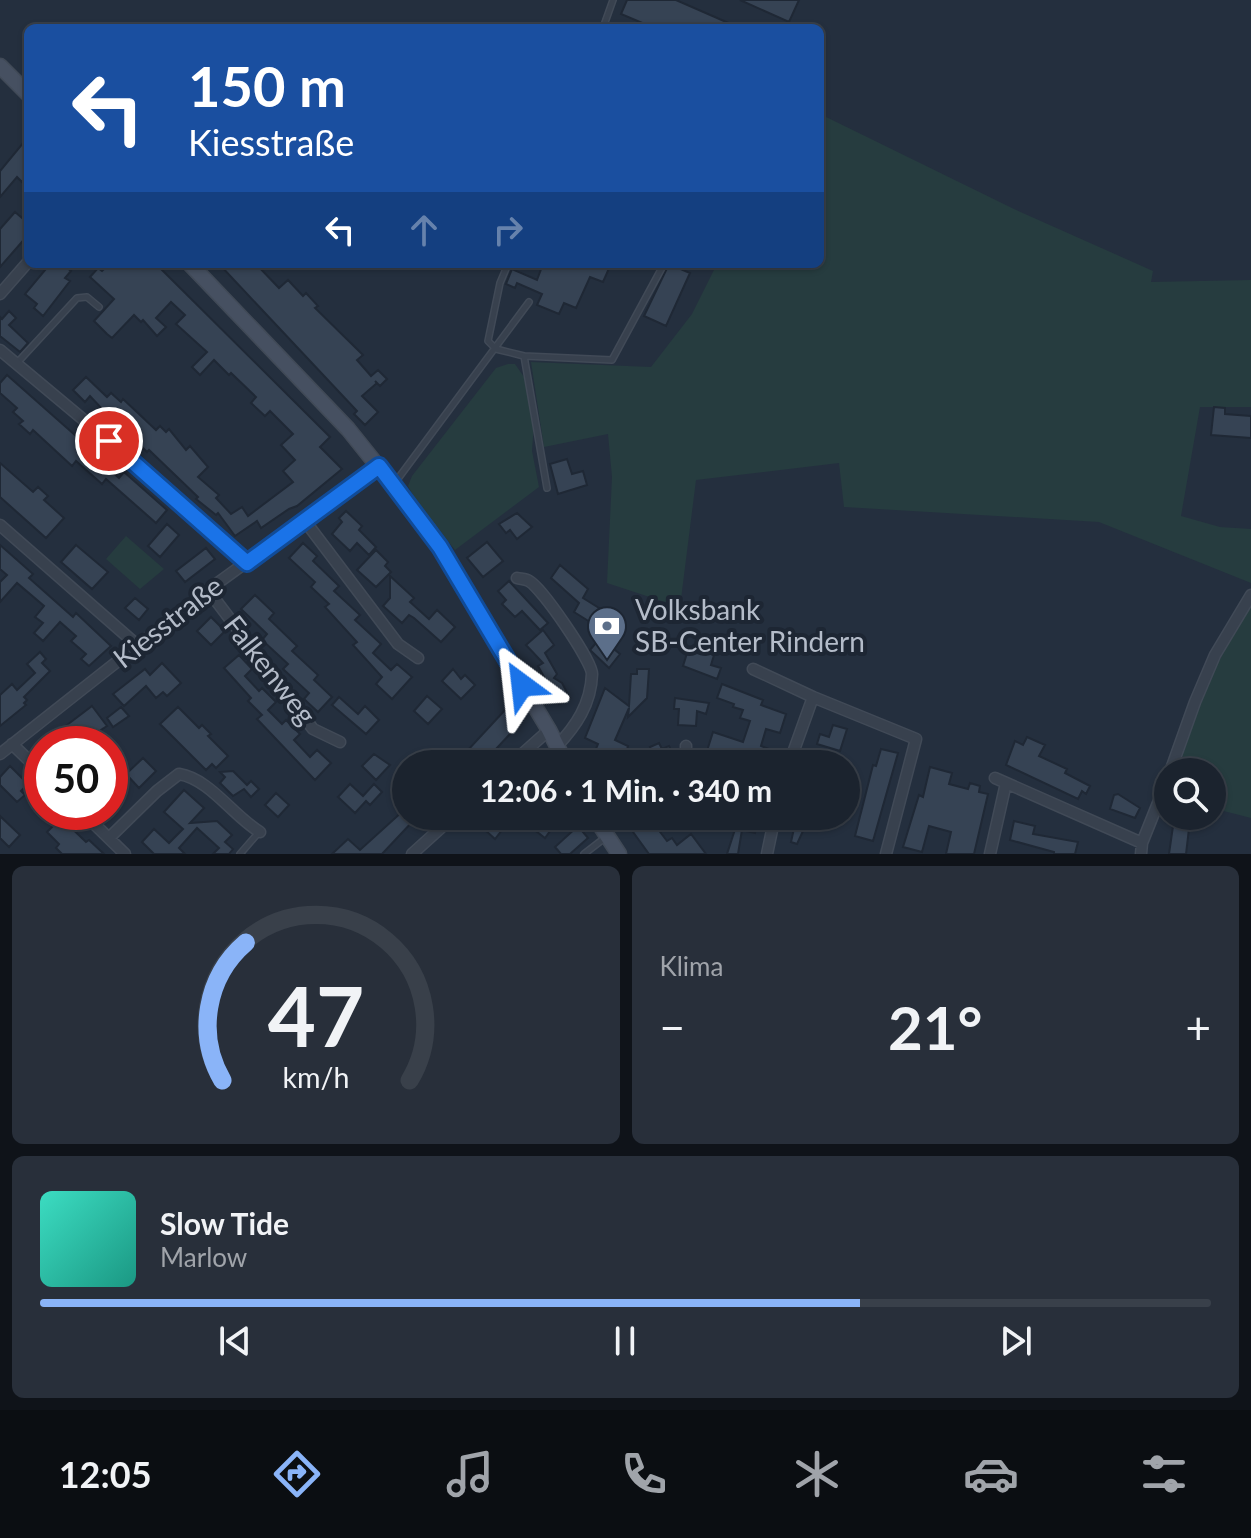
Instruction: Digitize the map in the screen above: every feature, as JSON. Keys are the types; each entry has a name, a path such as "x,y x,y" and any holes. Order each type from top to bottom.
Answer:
{"main road":[{"path":"0,66 24,90"},
{"path":"194,268 348,429 429,530 559,750"},
{"path":"602,830 619,854"}],"street":[{"path":"0,294 24,267"},
{"path":"0,350 121,451 247,563"},
{"name":"Kiesstraße","path":"0,754 208,590 379,466"},
{"path":"305,521 398,644 418,658"},
{"path":"0,525 137,645"},
{"path":"517,578 530,581 549,603 592,670 590,692 582,713 575,728 557,746"},
{"name":"Falkenweg","path":"208,590 313,729 340,742"},
{"path":"1175,758 1215,655 1251,595"},
{"path":"753,669 916,739 886,854"},
{"path":"794,750 813,697"},
{"path":"527,750 549,730"},
{"path":"12,744 24,756"},
{"path":"109,838 179,774 191,776 245,823 260,832"},
{"path":"995,778 1142,849 1154,816"},
{"path":"990,854 1006,783"},
{"path":"101,830 125,854"},
{"path":"412,854 439,830"},
{"path":"767,854 772,830"}],"lane":[{"path":"604,24 613,0"},
{"path":"506,268 500,283 488,341 496,349 524,356 612,360 662,268"},
{"path":"17,364 77,298 87,297 99,307"},
{"path":"393,485 529,302"},
{"path":"524,356 547,488"},
{"path":"240,854 260,832"},
{"path":"584,854 606,836"}],"green space":[{"path":"824,116 1014,209 1153,271 1151,282 1251,280 1251,407 1200,407 1181,516 1220,527 1251,529 1251,583 1099,522 844,507 839,463 696,480 680,607 607,583 612,477 608,434 544,447 531,362 651,367 692,314 715,268 824,268"},
{"path":"515,364 524,377 534,423 532,451 539,487 455,550 408,486 412,476 496,368"},
{"path":"126,536 164,569 140,589 106,559"},
{"path":"1251,607 1251,818 1226,812 1226,758 1182,758 1199,707 1238,626"}],"building":[{"path":"627,0 676,0 731,24 645,24 621,14"},
{"path":"740,0 799,0 789,22"},
{"path":"24,142 24,180 22,182 17,177 0,197 0,171"},
{"path":"15,212 24,220 24,240 0,267 0,229"},
{"path":"47,268 67,268 71,271 65,278 70,281 43,316 34,308 37,304 25,294"},
{"path":"98,268 102,271 105,268 160,268 330,437 320,447 342,469 297,506 261,528 257,521 235,536 218,513 216,515 196,499 198,497 149,450 147,452 136,441 134,443 90,396 85,402 73,390 86,377 107,397 111,393 121,402 123,399 156,430 160,426 166,432 169,429 186,450 190,446 208,467 198,477 219,495 216,498 231,514 242,507 248,516 293,482 283,471 295,460 281,445 293,434 270,411 265,416 251,403 256,397 214,360 200,375 192,367 207,352 176,324 185,315 171,302 156,318 166,327 157,336 134,315 112,338 107,334 94,321 114,299 90,277"},
{"path":"223,268 260,268 279,288 288,280 303,296 306,293 318,306 315,308 363,355 357,360 371,376 378,370 387,379 362,396 378,412 365,425 354,414 357,411"},
{"path":"542,268 609,268 603,282 590,277 576,308 564,303 559,314 537,305 542,294 517,283 515,288 506,284 512,269 537,280"},
{"path":"667,268 690,273 666,326 644,316"},
{"path":"9,311 16,318 9,325 28,343 20,352 0,336 0,317 2,319"},
{"path":"7,375 119,478 124,472 167,510 156,523 106,479 102,484 76,461 72,466 33,430 30,434 19,424 23,421 13,412 17,408 0,393 0,383"},
{"path":"1214,407 1225,408 1225,414 1251,416 1251,438 1211,435"},
{"path":"567,459 572,474 583,471 587,485 558,494 550,464"},
{"path":"0,463 33,492 38,487 48,496 44,500 64,518 46,538 0,497"},
{"path":"346,511 362,526 359,530 376,547 369,555 357,543 350,551 332,534"},
{"path":"517,513 532,527 517,539 510,530 506,533 499,524"},
{"path":"167,524 179,535 160,557 148,546"},
{"path":"487,542 503,561 483,577 467,558"},
{"path":"303,543 317,556 313,561 339,586 334,591 360,615 355,620 381,644 373,653 391,670 397,664 412,677 392,699 376,684 382,677 353,645 357,642 325,607 329,604 311,587 315,582 289,558"},
{"path":"0,545 33,574 29,578 73,617 76,613 111,646 89,666 81,659 86,654 71,641 76,636 60,622 43,641 34,633 43,623 35,617 44,606 17,583 0,602 0,582 7,575 0,569"},
{"path":"76,545 108,572 92,589 61,562"},
{"path":"206,548 215,559 185,582 176,571"},
{"path":"376,550 388,562 385,566 391,572 376,587 357,570"},
{"path":"560,565 588,589 583,598 599,608 590,622 574,612 579,603 551,578"},
{"path":"390,576 414,598 410,602 429,619 437,610 455,627 441,642 414,618 409,615 402,623 383,606 390,598"},
{"path":"509,581 548,623 540,630 522,611 515,617 502,604 506,600 498,591"},
{"path":"255,595 274,613 269,619 297,646 292,651 318,675 314,680 332,697 318,712 304,699 309,693 283,669 288,664 262,640 267,634 241,609"},
{"path":"135,598 148,609 139,620 125,608"},
{"path":"211,617 225,631 211,645 197,631"},
{"path":"543,630 554,645 545,653 557,674 554,678 562,683 570,698 559,704 538,666 543,663 526,645"},
{"name":"Volksbank SB-Center Rindern","path":"600,638 620,654 609,668 590,650"},
{"path":"688,650 700,654 701,650 714,655 711,665 721,668 717,679 683,666"},
{"path":"40,652 46,659 42,663 50,671 24,697 26,705 0,726 0,695 12,684 17,690 35,673 27,664"},
{"path":"239,655 252,669 245,676 259,691 262,688 276,702 268,710 282,724 286,720 300,734 294,740 310,757 317,750 331,763 315,780 257,719 262,715 248,701 251,698 224,668"},
{"path":"162,663 181,683 167,696 163,692 156,698 146,686 124,706 113,694 145,669 150,675"},
{"path":"453,669 461,679 465,675 475,685 461,699 442,681"},
{"path":"637,669 649,669 647,698 628,717 629,708 615,740 628,746 627,750 596,749 598,744 585,738 605,688 629,706 631,674 637,674"},
{"path":"722,684 763,700 761,705 786,714 780,733 766,729 761,746 772,750 707,750 713,732 743,742 750,721 740,718 743,710 717,698"},
{"path":"427,696 442,709 428,724 414,711"},
{"path":"339,697 358,714 365,706 379,720 366,734 332,705"},
{"path":"675,698 709,703 706,714 697,711 696,726 678,725 679,709 674,709"},
{"path":"92,706 107,726 66,726"},
{"path":"121,707 129,716 114,726 107,718"},
{"path":"178,707 199,728 202,725 211,734 208,736 228,756 216,768 212,764 206,770 160,724"},
{"path":"505,710 519,724 495,750 468,750"},
{"path":"833,725 847,729 840,750 817,744 820,734 829,737"},
{"path":"1027,737 1045,745 1039,756 1067,769 1065,773 1090,786 1086,794 1082,791 1078,799 1006,765 1015,741 1023,745"},
{"path":"659,743 662,749 669,746 671,750 651,750 650,747"},
{"path":"881,749 898,753 873,841 855,836 857,830 860,830 860,816 873,765 876,766"},
{"path":"374,754 390,765 376,780 362,766"},
{"path":"143,758 156,771 139,788 128,772"},
{"path":"10,766 24,780 21,791 24,796 17,802 0,785 0,777"},
{"path":"930,767 952,773 949,784 968,789 970,783 980,786 979,792 988,794 974,854 946,854 951,832 929,826 922,852 903,847 919,795 923,797"},
{"path":"233,771 247,785 251,781 259,789 251,797 244,789 233,796 220,783 225,777 220,772"},
{"path":"350,784 363,796 374,784 382,792 370,805 366,801 355,813 338,797"},
{"path":"184,790 204,808 190,823 217,821 232,835 225,842 233,849 229,854 213,854 219,848 197,828 179,848 185,854 154,854 142,842 154,829 169,843 183,829 164,812"},
{"path":"276,793 289,805 278,817 265,805"},
{"path":"1118,794 1140,808 1135,818 1110,809 1114,795"},
{"path":"0,816 20,835 9,847 0,838"},
{"path":"392,821 392,830 405,830 382,854 332,854 348,839 360,850"},
{"path":"1014,821 1035,826 1033,834 1078,842 1075,854 1054,854 1010,840"},
{"path":"74,830 104,854 62,854 56,848 59,844 47,832"},
{"path":"485,830 502,830 495,839"},
{"path":"535,830 551,830 545,838"},
{"path":"574,830 581,830 588,838 570,854 561,854 555,847"},
{"path":"632,830 659,830 667,841 672,838 677,845 691,834 706,854 649,854"},
{"path":"735,830 742,830 738,854 727,854"},
{"path":"794,830 804,830 797,844 791,842"},
{"path":"1172,830 1189,830 1186,854 1169,854"}],"place":[{"name":"Volksbank SB-Center Rindern","path":"607,660"}],"route":[{"path":"109,441 247,563 379,466 429,530 522,685"}]}
